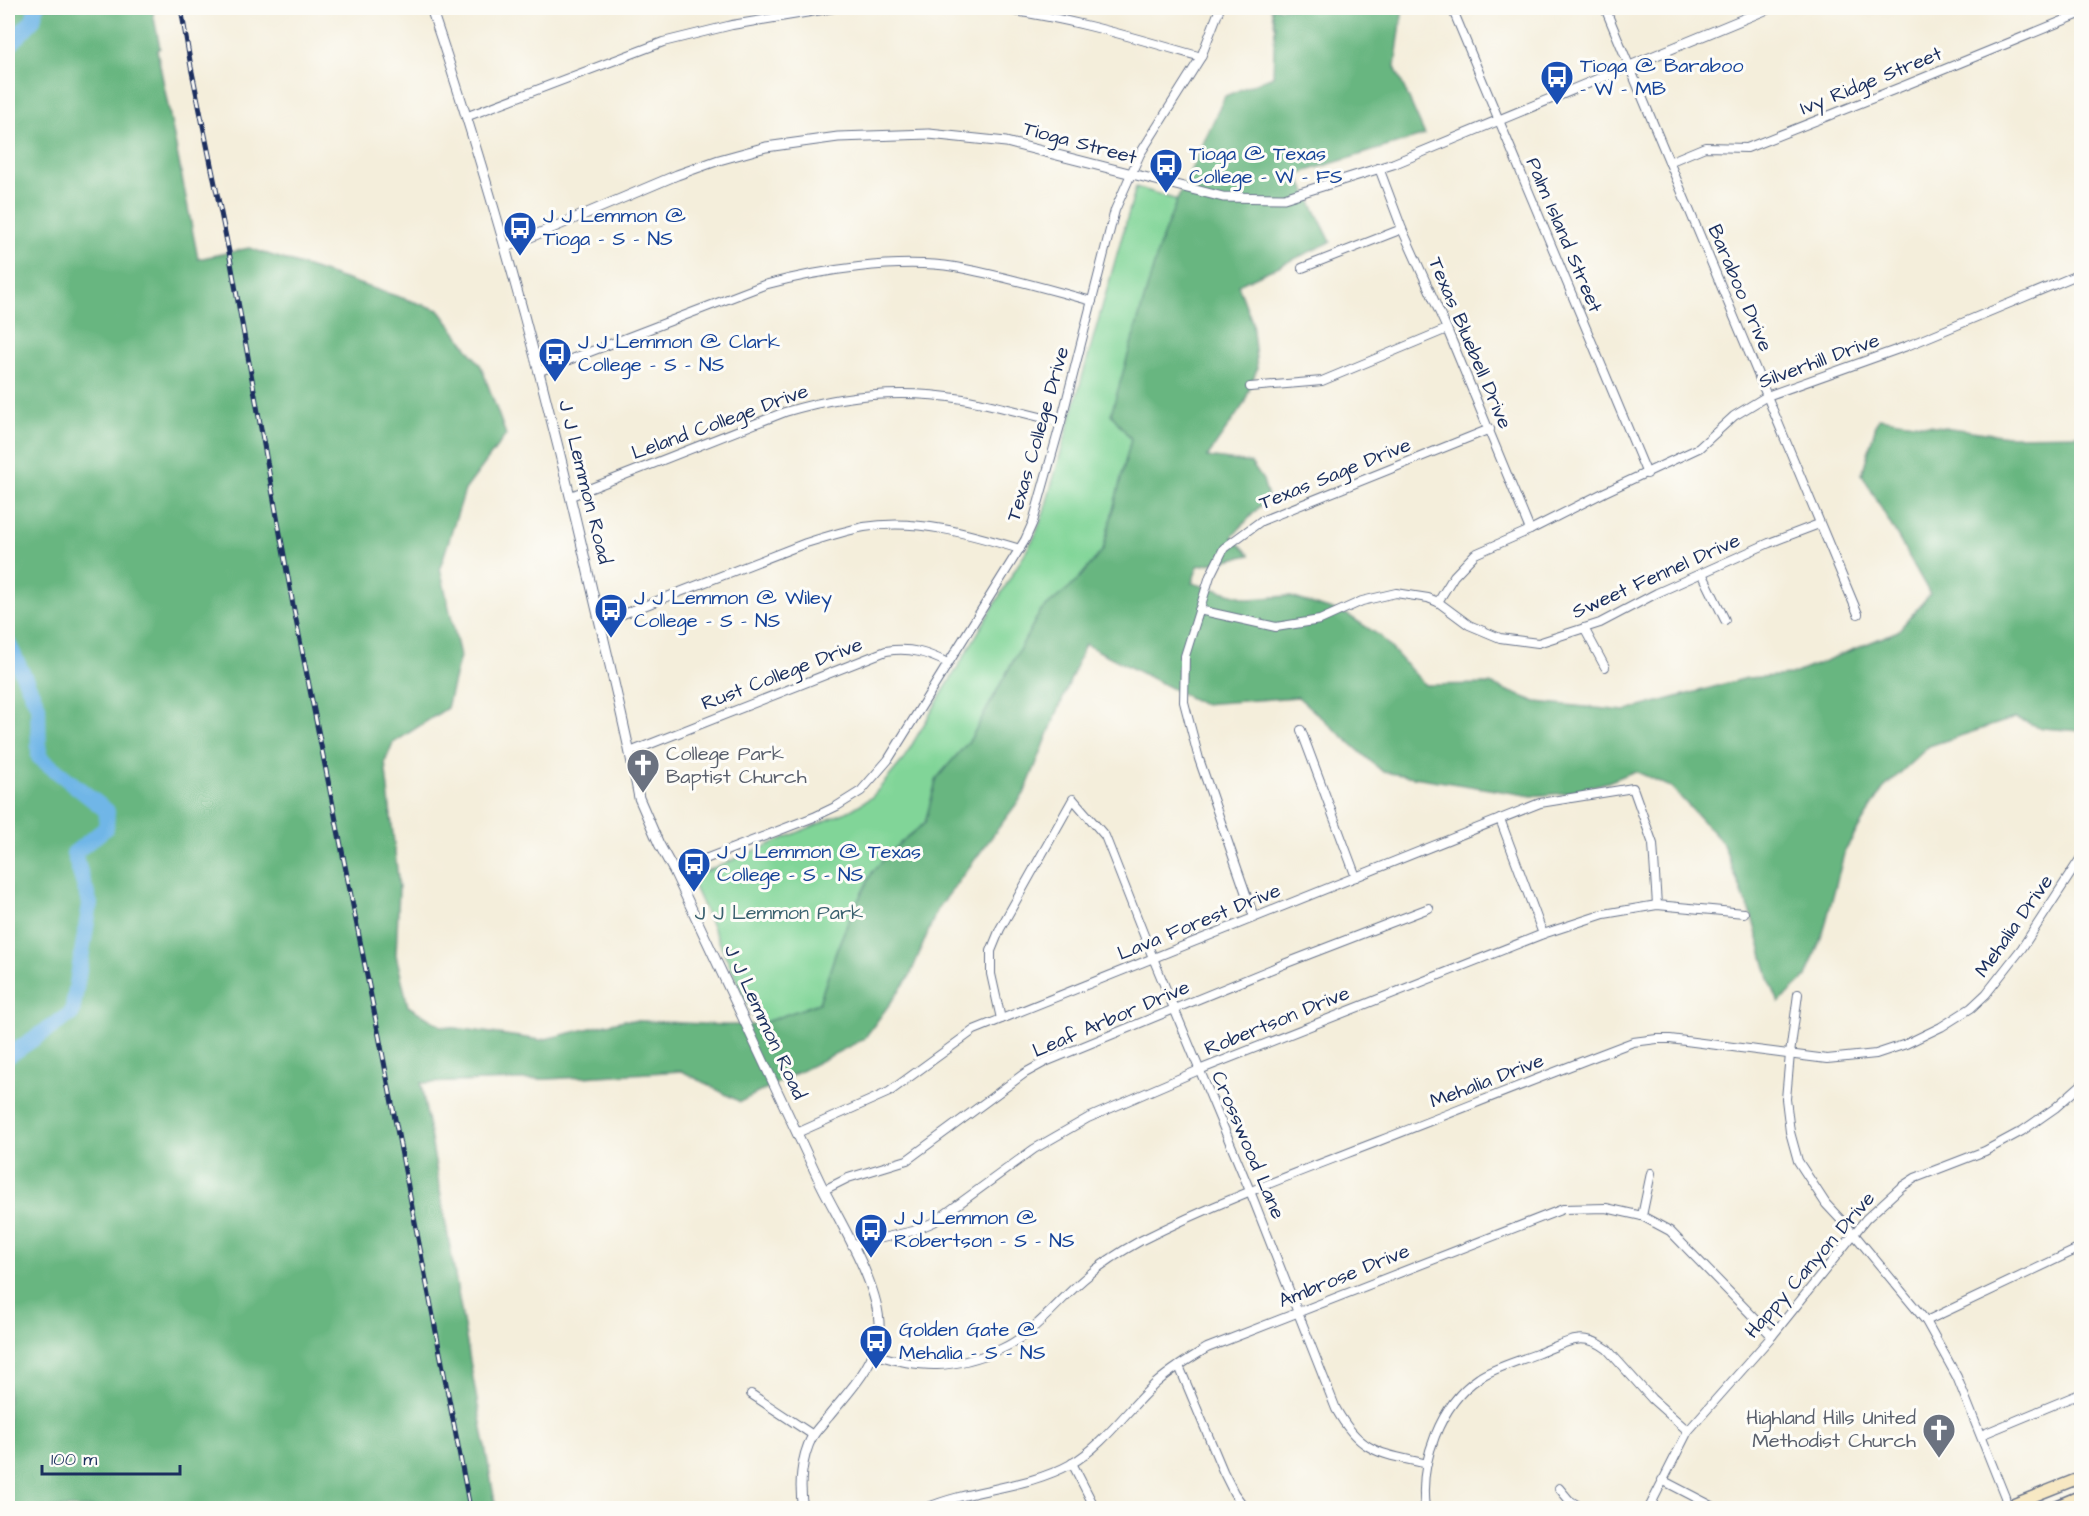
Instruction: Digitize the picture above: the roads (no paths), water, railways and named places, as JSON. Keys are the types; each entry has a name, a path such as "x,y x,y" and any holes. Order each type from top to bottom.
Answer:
{"main road":[{"path":"2006,1508 2082,1477"},
{"path":"2050,1509 2082,1495"}],"street":[{"name":"J J Lemmon Road","path":"431,8 468,116 540,371 571,496 639,798 658,844 674,871 871,1286 876,1303 879,1331 873,1354"},
{"path":"468,116 663,42 732,25 834,8"},
{"path":"991,8 1039,14 1201,57"},
{"name":"Texas College Drive","path":"674,871 814,817 849,799 861,791 888,760 1020,549 1033,522 1115,210 1164,114 1201,57 1221,8"},
{"name":"Palm Island Street","path":"1452,8 1647,474"},
{"name":"Baraboo Drive","path":"1605,8 1858,614"},
{"name":"Tioga Street","path":"507,248 677,175 766,147 813,139 929,134 978,139 1025,146 1223,197 1284,198 1379,168 1770,8"},
{"name":"Ivy Ridge Street","path":"1669,162 1705,147 1747,148 2082,13"},
{"name":"Texas Bluebell Drive","path":"1379,168 1402,230 1490,429 1530,530"},
{"path":"1302,268 1402,230"},
{"path":"540,371 764,285 829,270 908,265 954,267 1011,279 1092,301"},
{"name":"Silverhill Drive","path":"1438,602 1454,576 1475,554 1530,530 1699,448 1734,416 1767,396 1907,346 2082,273"},
{"path":"1250,387 1322,381 1447,329"},
{"name":"Leland College Drive","path":"571,496 785,412 806,405 864,395 901,393 954,398 1061,422"},
{"name":"Texas Sage Drive","path":"1254,917 1199,759 1184,702 1185,656 1209,576 1224,548 1261,521 1490,429"},
{"name":"Sweet Fennel Drive","path":"1199,610 1276,627 1320,620 1362,601 1396,593 1428,598 1438,602 1468,625 1500,638 1538,643 1600,623 1657,593 1769,543 1819,524"},
{"path":"600,622 806,543 840,532 866,527 923,525 984,538 1020,549"},
{"path":"1702,573 1725,620"},
{"path":"1584,628 1605,667"},
{"name":"Rust College Drive","path":"630,752 886,651 908,649 921,651 948,663"},
{"path":"1301,730 1356,877"},
{"name":"Lava Forest Drive","path":"797,1133 889,1092 974,1030 1540,803 1632,788 1653,844 1656,905"},
{"name":"Crosswood Lane","path":"1000,1019 991,974 991,951 1000,929 1073,799 1106,836 1153,958 1250,1191 1336,1409 1349,1431 1364,1446 1427,1464"},
{"path":"1500,819 1543,934"},
{"name":"Mehalia Drive","path":"873,1354 905,1364 930,1366 955,1364 1001,1349 1020,1338 1084,1279 1114,1257 1144,1240 1250,1191 1633,1042 1670,1039 1827,1059 1876,1054 1891,1050 1941,1027 1971,1008 1999,980 2082,856"},
{"name":"Robertson Drive","path":"852,1245 903,1234 934,1222 1072,1125 1199,1070 1543,934 1604,914 1656,905 1744,913"},
{"name":"Leaf Arbor Drive","path":"824,1190 848,1178 907,1160 1025,1072 1045,1062 1284,964 1429,908"},
{"path":"1798,994 1786,1085 1787,1116 1798,1161 1826,1204 1926,1321 1957,1377 2005,1497 2006,1508"},
{"name":"Happy Canyon Drive","path":"1649,1509 1688,1431 1772,1336 1866,1219 1901,1187 1915,1178 2010,1139 2055,1108 2082,1084"},
{"path":"1642,1216 1651,1173"},
{"name":"Ambrose Drive","path":"926,1509 951,1499 1011,1486 1072,1463 1104,1438 1150,1389 1179,1366 1218,1343 1563,1209 1606,1208 1642,1216 1670,1231 1772,1336"},
{"path":"1926,1321 2082,1246"},
{"path":"1425,1509 1424,1490 1431,1446 1443,1420 1462,1393 1480,1377 1577,1340 1588,1338 1607,1349 1652,1399 1688,1431"},
{"path":"803,1509 801,1489 803,1463 813,1435 861,1375 873,1354"},
{"path":"1179,1366 1223,1471 1245,1509"},
{"path":"1981,1435 2082,1393"},
{"path":"751,1394 813,1435"},
{"path":"1072,1463 1093,1504"},
{"path":"1662,1480 1716,1509"},
{"path":"1559,1488 1569,1500 1582,1509"}],"waterway":[{"path":"8,47 33,20 36,8"},
{"path":"8,643 38,706 39,757 107,811 106,828 74,853 90,904 72,1013 8,1056"}],"railway":[{"path":"181,8 229,252 293,605 470,1508"}],"place":[{"name":"Tioga @ Baraboo - W - MB","path":"1557,106"},
{"name":"Tioga @ Texas College - W - FS","path":"1166,194"},
{"name":"J J Lemmon @ Tioga - S - NS","path":"520,257"},
{"name":"J J Lemmon @ Clark College - S - NS","path":"555,383"},
{"name":"J J Lemmon @ Wiley College - S - NS","path":"611,639"},
{"name":"College Park Baptist Church","path":"643,794"},
{"name":"J J Lemmon @ Texas College - S - NS","path":"694,893"},
{"name":"J J Lemmon @ Robertson - S - NS","path":"871,1259"},
{"name":"Golden Gate @ Mehalia - S - NS","path":"876,1370"},
{"name":"Highland Hills United Methodist Church","path":"1939,1459"}],"park label":[{"name":"J J Lemmon Park","path":"779,913"}]}
